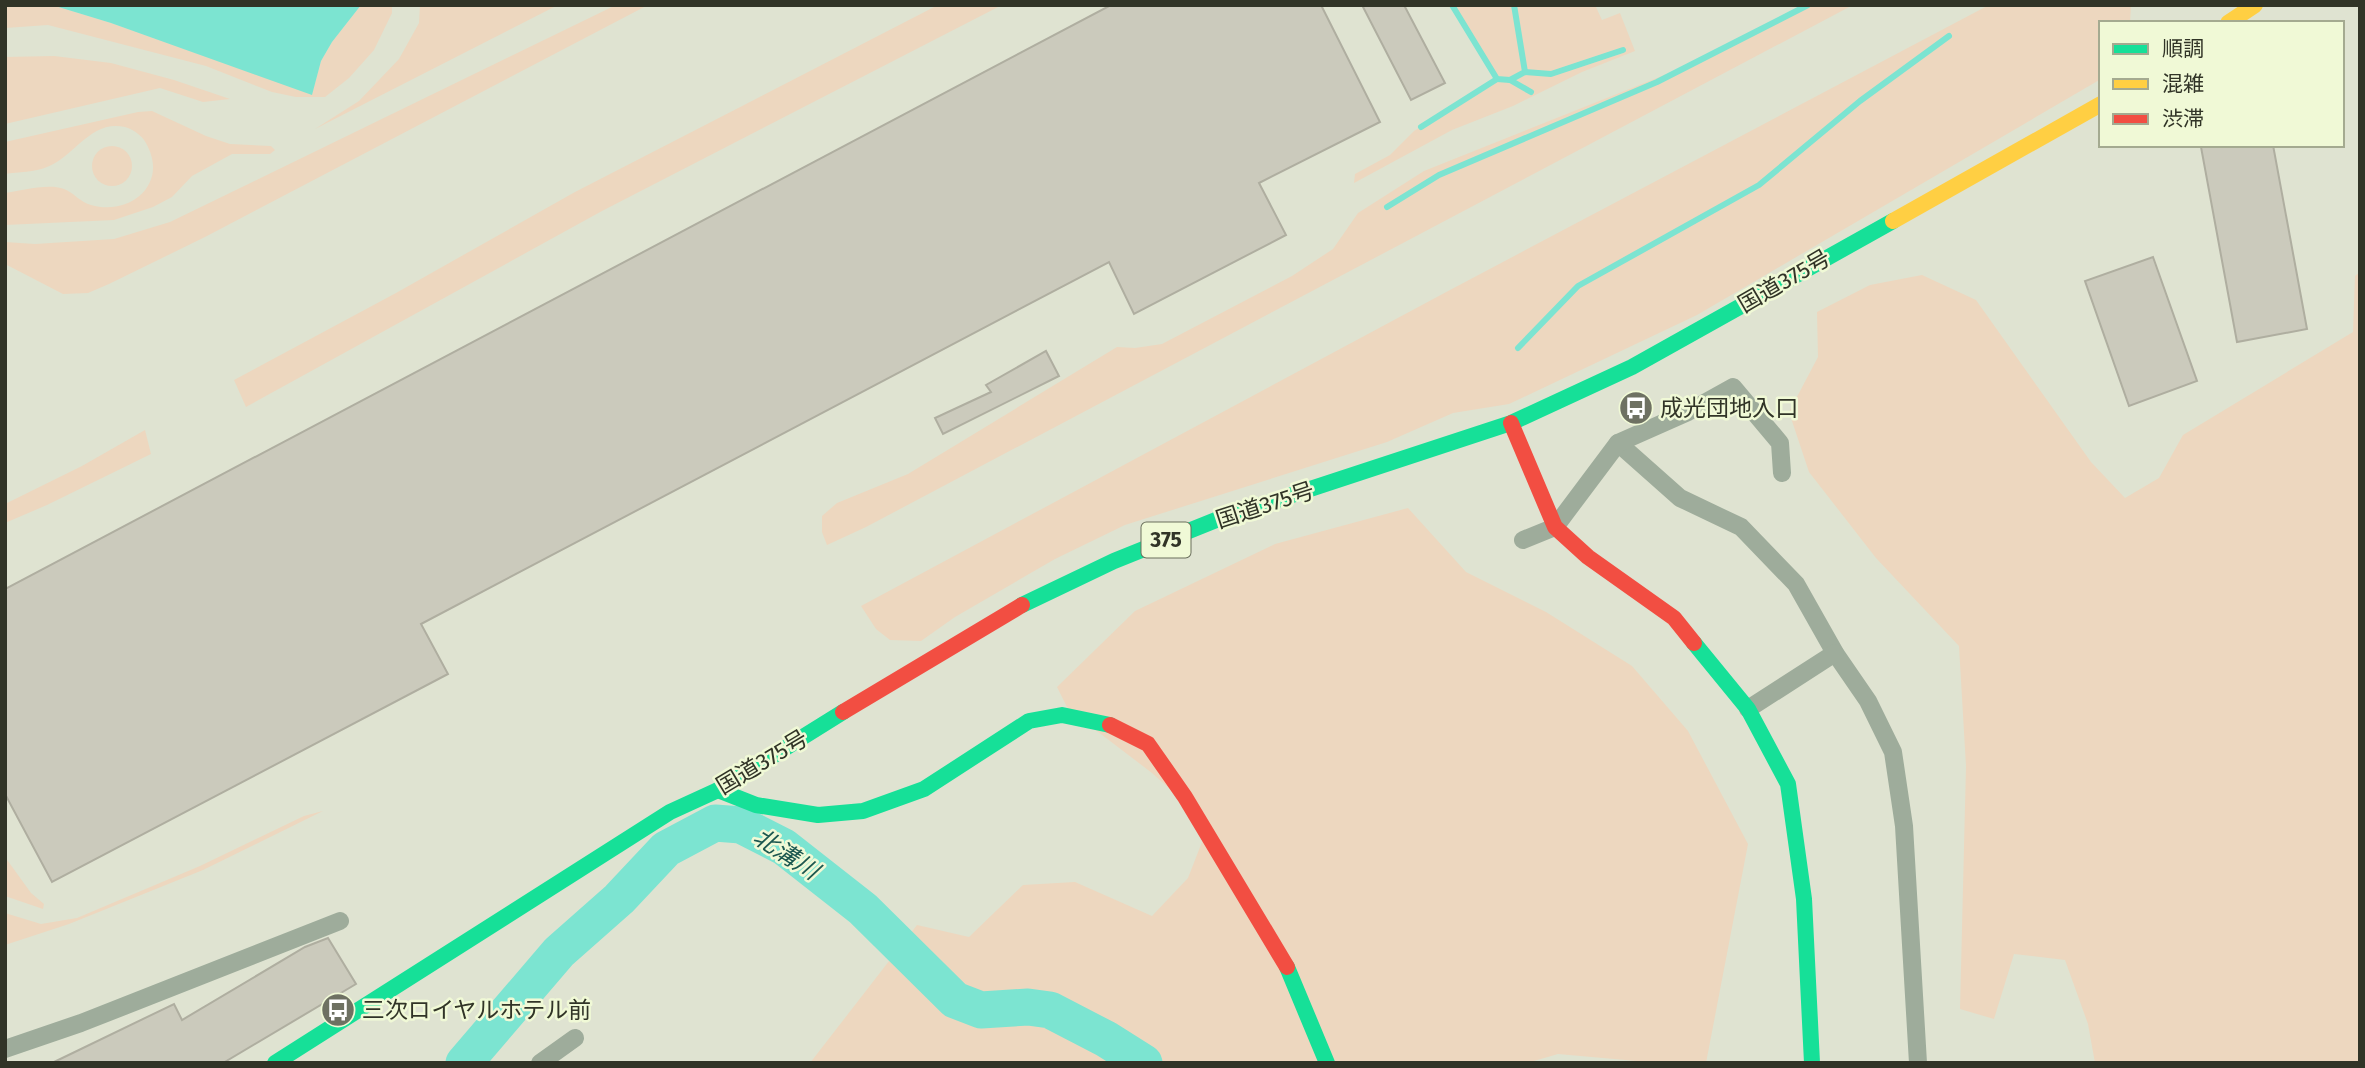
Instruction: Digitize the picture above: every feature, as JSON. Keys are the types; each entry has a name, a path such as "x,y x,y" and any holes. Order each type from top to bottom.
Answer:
{"main road":[{"path":"2231,21 2255,5"},
{"name":"国道375号","path":"275,1063 670,811 718,790 878,690 1017,609 1114,561 1216,520 1511,423 1632,367 2099,105"},
{"path":"1511,423 1555,527 1587,557 1674,618 1748,709 1788,784 1804,899 1812,1063"},
{"path":"718,790 756,805 818,815 863,811 924,789 1029,721 1062,715 1111,725 1147,744 1185,797 1286,964 1327,1063"}],"street":[{"path":"1523,540 1555,527 1618,443 1688,412 1733,387 1780,443 1782,473"},
{"path":"1618,443 1681,498 1741,527 1796,584 1835,653 1868,701 1893,752 1904,826 1918,1063"},
{"path":"1748,709 1835,653"},
{"path":"5,1049 81,1023 341,921"},
{"path":"540,1063 575,1038"}],"shaded area":[{"path":"5,5 52,5 312,94 321,61 361,5 392,5 392,13 374,50 349,78 325,97 296,97 272,92 206,66 48,25 5,28"},
{"path":"420,5 558,5 315,129 359,101 399,59 419,23"},
{"path":"616,5 648,5 205,237 88,293 63,294 5,264 5,242 35,244 114,239 170,222"},
{"path":"938,5 1002,5 602,211 246,407 234,380 575,192"},
{"path":"1452,5 1595,5 1602,20 1620,13 1635,51 1582,72 1513,106 1452,130 1354,183 1355,174 1390,155 1414,131 1497,79"},
{"path":"1807,5 1853,5 866,527 827,545 822,532 822,516 837,503 908,474 1117,347 1135,348 1162,344 1292,276 1333,249 1358,213 1424,171 1692,64"},
{"path":"1989,5 2131,5 2130,21 2099,21 2099,80 1697,315 1509,404 1453,413 1387,442 1125,525 1055,559 955,617 921,641 890,640 876,629 861,606"},
{"path":"54,56 111,63 230,99 203,102 160,88 5,124 5,57"},
{"path":"152,111 230,144 271,146 275,150 270,154 232,154 192,176 172,197 153,207 114,220 5,225 5,193 57,187 91,205 119,206 141,195 152,174 153,161 139,134 125,127 113,126 93,133 47,167 5,174 5,142"},
{"path":"112,146 120,147 126,152 131,158 131,174 126,180 120,185 112,186 104,185 98,180 93,174 92,166 93,158 98,152 104,147"},
{"path":"2360,272 2360,1063 2095,1063 2088,1024 2065,960 2014,954 1994,1019 1960,1009 1966,766 1959,646 1876,558 1809,472 1789,412 1818,357 1817,312 1870,285 1922,275 1976,300 2091,462 2125,498 2159,478 2183,435 2353,332 2355,276"},
{"path":"145,430 151,454 5,523 5,504 82,466"},
{"path":"1408,508 1466,572 1546,612 1632,666 1688,731 1748,844 1706,1063 1659,1063 1558,1054 1527,1063 810,1063 917,925 969,937 1023,885 1075,882 1152,916 1188,878 1209,824 1152,773 1068,709 1057,687 1135,611 1275,544"},
{"path":"323,811 203,870 69,924 5,945 5,913 41,924 77,918 200,866 304,816"},
{"path":"5,857 31,893 44,904 43,909 5,896"}],"water":[{"path":"52,5 361,5 321,61 312,95 111,23"}],"building":[{"path":"1111,5 1321,5 1380,122 1259,183 1286,235 1134,314 1109,262 421,624 448,674 52,882 5,794 5,589"},
{"path":"1362,5 1404,5 1445,83 1411,100"},
{"path":"2201,147 2273,147 2307,329 2237,342"},
{"path":"2153,257 2197,381 2129,406 2085,281"},
{"path":"1046,351 1059,376 943,434 935,418 991,392 986,385"},
{"path":"328,938 356,984 223,1063 52,1063 174,1004 182,1020 305,947"}],"waterway":[{"path":"1452,5 1497,79 1510,80"},
{"path":"1514,5 1525,72 1510,80 1531,92"},
{"path":"1387,207 1439,175 1657,82 1808,5"},
{"path":"1518,348 1578,286 1759,185 1860,101 1949,36"},
{"path":"1525,72 1551,74 1623,50"},
{"path":"1421,127 1497,79"},
{"name":"北溝川","path":"464,1063 559,952 619,899 666,849 715,823 741,825 784,847 863,909 955,1000 981,1010 1028,1007 1050,1010 1106,1039 1144,1063"}],"traffic: fast":[{"path":"1022,605 1114,561 1216,520 1511,423 1632,367 1893,221"},
{"path":"1694,643 1748,709 1788,784 1804,899 1812,1063"},
{"path":"275,1063 670,812 718,790 843,712"},
{"path":"718,790 756,805 818,815 863,811 924,789 1029,721 1062,715 1110,725"},
{"path":"1287,967 1327,1063"}],"traffic: slow":[{"path":"2231,21 2255,5"},
{"path":"1893,221 2099,105"}],"traffic: jam":[{"path":"1511,423 1555,527 1588,557 1674,618 1694,643"},
{"path":"843,712 1022,605"},
{"path":"1110,725 1148,744 1185,797 1287,967"}],"place":[{"name":"成光団地入口","path":"1636,408"},
{"name":"三次ロイヤルホテル前","path":"338,1010"}]}
